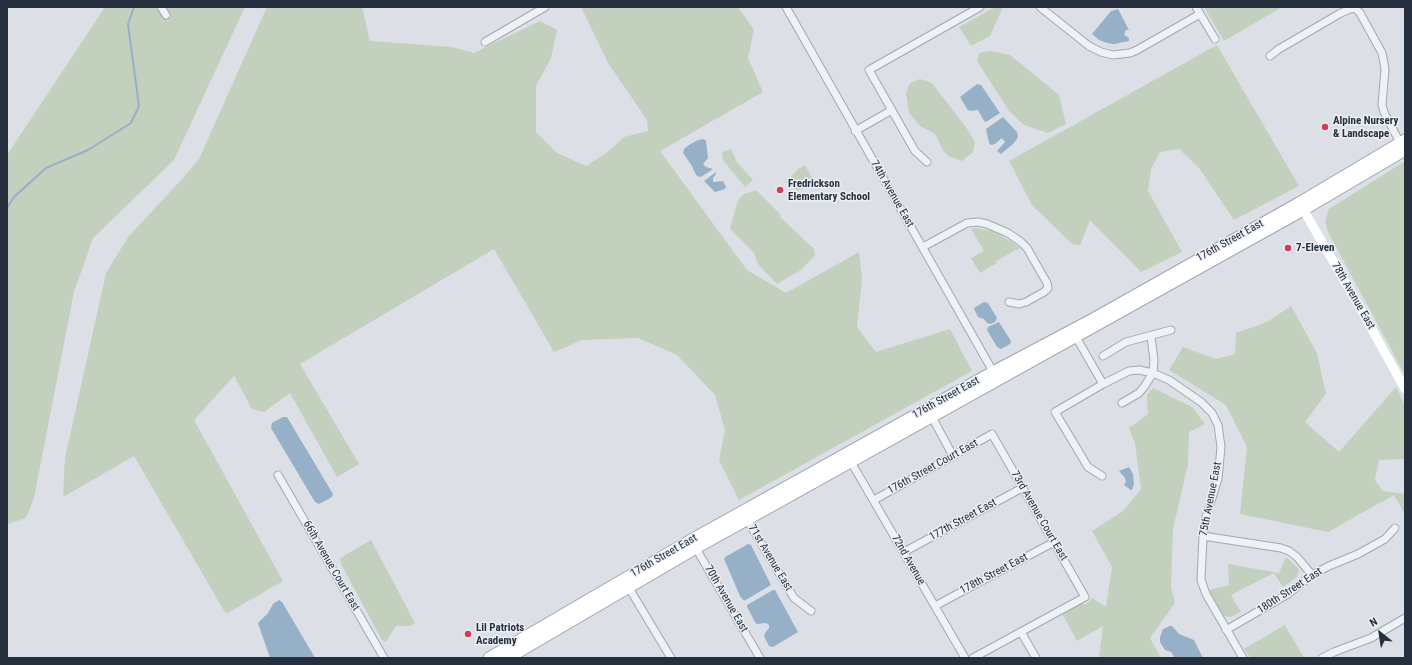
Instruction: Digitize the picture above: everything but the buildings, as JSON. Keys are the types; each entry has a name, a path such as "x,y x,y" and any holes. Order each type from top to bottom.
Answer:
{"main road":[{"name":"176th Street East","path":"508,658 629,588 694,544 747,520 932,417 996,376 1076,337 1301,206 1403,144"},
{"name":"176th Street East","path":"489,658 996,376 1095,318 1301,206"},
{"path":"1076,337 1078,331 1095,318"}],"street":[{"path":"161,7 166,15"},
{"path":"485,42 545,7"},
{"name":"74th Avenue East","path":"786,7 855,131 996,376"},
{"path":"927,162 915,151 869,70 980,7"},
{"path":"1040,7 1088,46 1101,52 1113,55 1130,53 1137,50 1200,14"},
{"path":"1196,7 1215,39"},
{"path":"1270,56 1279,49 1339,14 1355,8 1360,13 1382,53 1385,69 1382,105 1384,112 1403,144"},
{"path":"855,131 892,110"},
{"name":"78th Avenue East","path":"1301,206 1405,389"},
{"path":"923,247 966,223 978,222 987,224 1008,233 1021,242 1033,258 1047,283 1048,288 1044,292 1026,302 1019,304 1009,302"},
{"path":"1103,356 1126,342 1170,330"},
{"path":"1122,403 1139,393 1153,373 1154,360 1151,336"},
{"path":"1076,337 1103,384"},
{"name":"75th Avenue East","path":"1102,476 1088,467 1055,412 1103,384 1129,371 1139,370 1153,373 1169,380 1201,402 1212,413 1218,425 1221,447 1218,479 1206,517 1203,536 1201,580 1206,594 1243,658"},
{"path":"932,417 953,456"},
{"name":"176th Street Court East","path":"874,500 992,434"},
{"name":"73rd Avenue Court East","path":"992,434 1085,597 1021,632"},
{"name":"72nd Avenue","path":"851,462 965,658"},
{"name":"66th Avenue Court East","path":"278,475 384,658"},
{"name":"177th Street East","path":"904,552 1022,488"},
{"name":"71st Avenue East","path":"747,520 794,598 811,611"},
{"name":"180th Street East","path":"1226,630 1288,594 1312,575 1358,554 1385,539 1395,528"},
{"path":"1203,536 1281,548 1289,551 1297,557 1312,575"},
{"name":"178th Street East","path":"935,606 1054,542"},
{"name":"70th Avenue East","path":"694,544 760,658"},
{"path":"629,588 671,658"},
{"path":"1324,658 1371,638 1405,618"},
{"path":"973,658 1021,632 1036,658"}],"green space":[{"path":"105,7 245,7 174,160 93,238 74,292 34,498 26,518 7,524 7,155"},
{"path":"267,7 362,7 370,41 452,47 474,53 540,21 557,30 551,58 536,86 536,132 557,153 586,166 609,151 624,137 648,131 647,120 608,63 581,7 738,7 754,30 748,58 763,92 660,151 747,270 786,293 859,252 862,279 857,327 876,352 950,329 972,371 739,500 719,460 725,430 715,395 677,355 638,338 582,340 554,352 494,249 300,364 359,464 337,477 290,393 264,412 252,409 234,376 194,420 283,581 226,614 134,456 63,497 65,458 106,273 128,237 199,159"},
{"path":"995,7 1003,7 990,36 971,46 959,27"},
{"path":"1204,7 1282,7 1224,41"},
{"path":"1217,45 1299,186 1234,220 1199,168 1179,149 1160,152 1151,169 1148,191 1182,252 1141,272 1090,220 1080,245 1072,244 1032,205 1009,161"},
{"path":"991,51 1010,55 1059,95 1066,124 1048,133 1024,125 1009,111 977,61 979,53"},
{"path":"920,79 932,83 968,130 975,142 973,152 962,161 948,156 943,150 935,134 920,126 909,113 906,93 910,83"},
{"path":"731,149 737,162 753,180 745,187 723,160 722,152"},
{"path":"1405,161 1405,375 1328,232 1325,221 1329,209"},
{"path":"805,165 815,183 803,189 797,190 786,182 798,169"},
{"path":"757,191 781,215 780,217 814,249 815,255 801,270 777,284 758,264 754,253 730,229 738,200 744,194"},
{"path":"977,228 992,231 1020,248 996,261 997,263 980,273 971,258 984,251 971,229"},
{"path":"1291,306 1317,353 1326,394 1305,422 1339,452 1396,387 1405,406 1405,459 1379,460 1375,480 1383,491 1405,494 1405,514 1394,495 1328,532 1240,514 1247,447 1226,405 1169,370 1183,347 1216,359 1235,354 1236,333 1267,322"},
{"path":"1153,388 1192,407 1205,424 1189,432 1188,464 1173,529 1171,587 1175,603 1150,638 1161,658 1099,658 1103,626 1077,641 1062,613 1079,604 1086,604 1092,598 1106,607 1112,567 1092,531 1123,511 1141,489 1135,443 1129,428 1148,414 1147,395"},
{"path":"371,540 415,623 410,626 396,626 386,642 382,640 341,564 340,558"},
{"path":"1286,557 1299,569 1297,577 1283,587 1274,573 1231,595 1241,612 1231,617 1223,616 1209,590 1229,585 1228,564 1279,573"},
{"path":"1285,625 1304,658 1251,658 1244,649"}],"water":[{"path":"1118,9 1129,30 1126,30 1124,35 1129,38 1129,41 1114,44 1099,40 1092,34 1111,11"},
{"path":"977,84 981,85 1000,113 986,122 978,110 970,111 967,109 960,97"},
{"path":"1003,117 1017,132 1018,136 1013,144 1001,154 997,151 1005,142 1002,138 995,144 991,145 989,143 986,129"},
{"path":"704,139 706,141 708,158 703,164 706,167 713,169 701,177 697,176 683,153 684,149 689,145 698,140"},
{"path":"716,172 713,182 723,181 726,187 725,189 715,192 704,181"},
{"path":"984,302 988,303 997,318 995,322 990,324 984,319 978,317 974,308"},
{"path":"999,322 1011,341 1010,344 1001,349 997,347 987,330 988,327"},
{"path":"283,417 287,417 333,494 332,497 319,504 315,502 271,428 272,423"},
{"path":"1129,467 1133,474 1134,484 1132,490 1124,485 1126,482 1125,478 1119,471"},
{"path":"748,544 751,545 771,585 744,601 740,596 724,559"},
{"path":"775,590 798,632 773,647 769,646 764,636 769,628 769,625 766,623 757,624 747,605"},
{"path":"279,600 282,602 314,658 270,658 258,623 268,613 273,604"},
{"path":"1172,626 1179,634 1194,640 1203,658 1175,658 1171,652 1165,650 1160,642 1160,637 1163,629"}],"waterway":[{"path":"7,208 14,197 46,168 88,150 131,123 139,106 128,24 134,7"}],"place":[{"name":"Alpine Nursery & Landscape","path":"1325,127"},
{"name":"Fredrickson Elementary School","path":"780,190"},
{"name":"7-Eleven","path":"1288,248"},
{"name":"Lil Patriots Academy","path":"468,634"}]}
